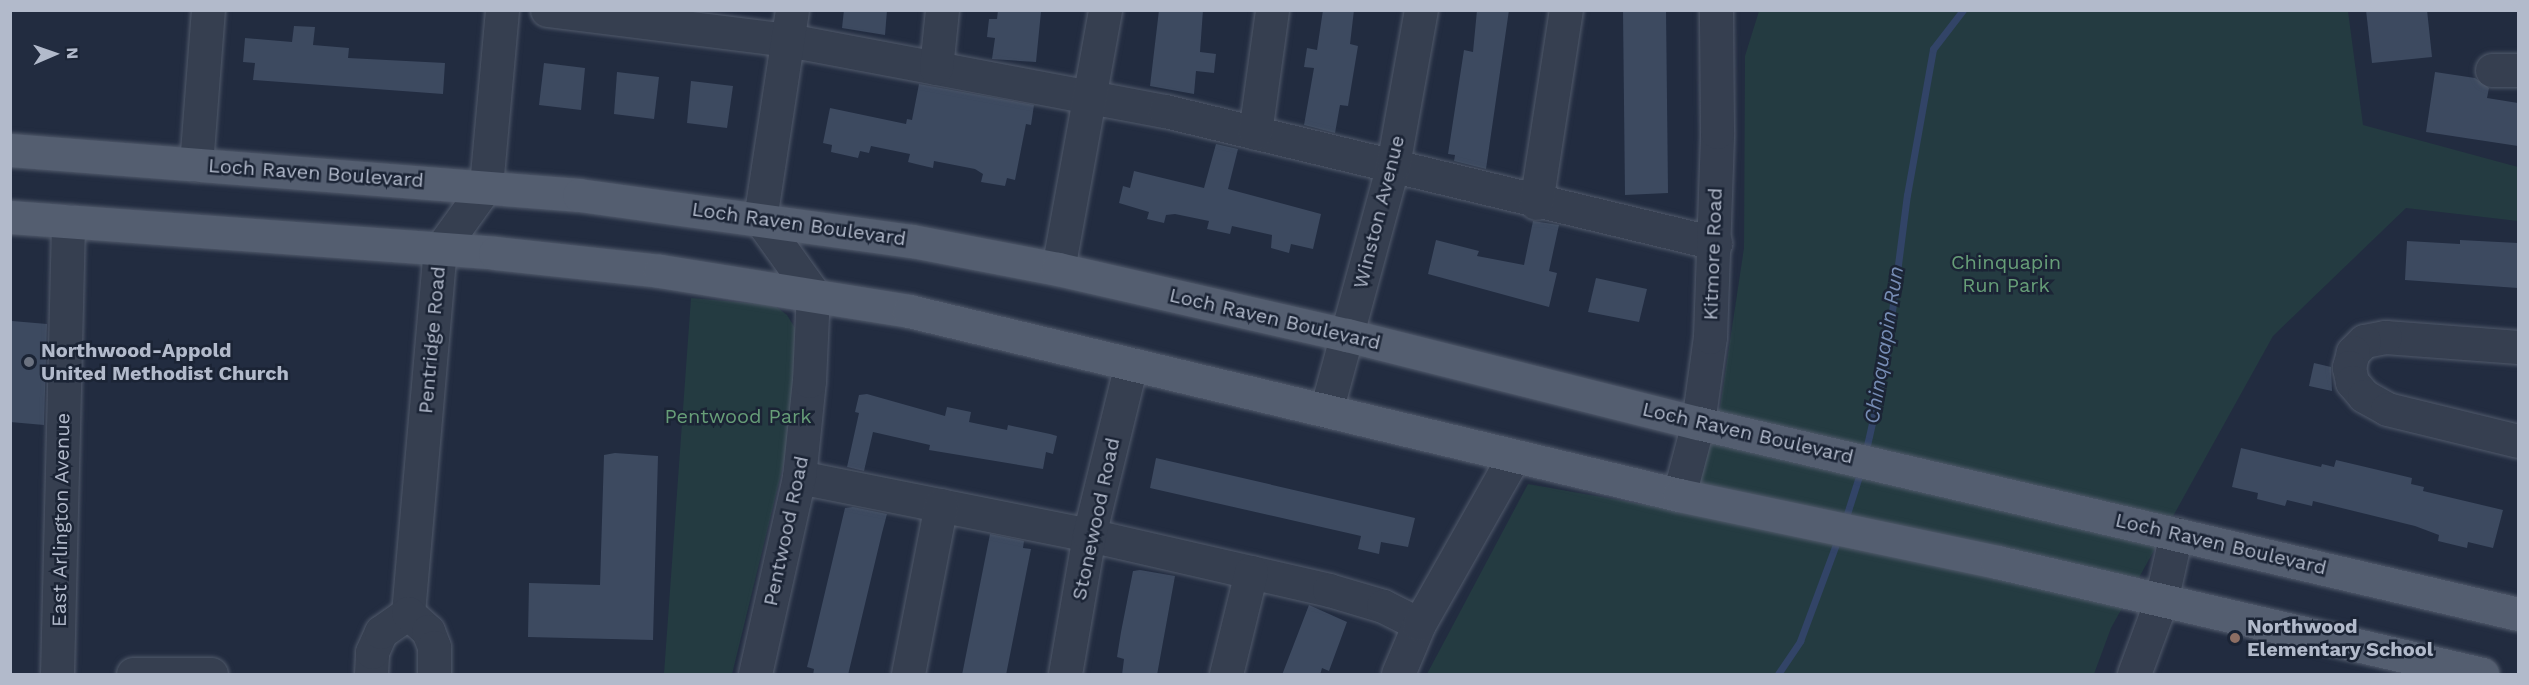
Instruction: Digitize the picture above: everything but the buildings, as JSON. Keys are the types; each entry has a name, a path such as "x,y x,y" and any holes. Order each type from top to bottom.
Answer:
{"main road":[{"name":"Loch Raven Boulevard","path":"10,150 486,186 760,219 912,241 1058,269 1347,335 1698,423 2009,493 2518,614"},
{"path":"10,217 440,250 660,271 813,293 909,311 1679,495 1997,562 2482,675"}],"street":[{"path":"196,165 207,10"},
{"path":"486,186 502,10"},
{"path":"547,10 790,25 936,68 1089,97 1255,133 1715,243"},
{"path":"936,68 942,10"},
{"path":"1058,269 1105,10"},
{"path":"1255,133 1272,10"},
{"name":"Winston Avenue","path":"1326,411 1394,165 1421,10"},
{"path":"1536,202 1566,10"},
{"name":"Kitmore Road","path":"1679,495 1698,423 1710,337 1715,243 1716,10"},
{"path":"790,25 760,219 813,293"},
{"name":"Pentridge Road","path":"408,613 440,250 486,186"},
{"name":"East Arlington Avenue","path":"57,675 68,221"},
{"name":"Pentwood Road","path":"755,675 799,477 807,416 813,293"},
{"path":"2518,347 2385,337 2364,341 2353,352 2349,367 2352,382 2364,396 2387,409 2518,441"},
{"name":"Stonewood Road","path":"1065,675 1089,535 1131,364"},
{"path":"1398,675 1419,624 1514,456"},
{"path":"799,477 1089,535 1329,590 1383,606 1419,624"},
{"path":"908,675 941,505"},
{"path":"2134,675 2161,601 2176,534"},
{"path":"1226,675 1251,572"},
{"path":"371,675 372,652 381,632 408,613 428,631 434,647 434,675"},
{"path":"133,675 211,675"}],"green space":[{"name":"Chinquapin Run Park","path":"1759,11 2348,11 2363,125 2518,167 2518,221 2406,208 2273,336 2111,628 2094,674 1427,674 1528,484 1692,513 1720,407 1744,248 1745,56"},
{"name":"Pentwood Park","path":"691,298 774,305 787,315 795,328 794,421 732,674 664,674"}],"waterway":[{"name":"Chinquapin Run","path":"1865,454 1885,366 1907,195 1933,49 1963,10"},
{"name":"Chinquapin Run","path":"1845,520 1861,470"},
{"name":"Chinquapin Run","path":"1778,674 1800,641 1838,539"}],"place":[{"name":"Northwood-Appold United Methodist Church","path":"29,362"},
{"name":"Northwood Elementary School","path":"2235,638"}]}
